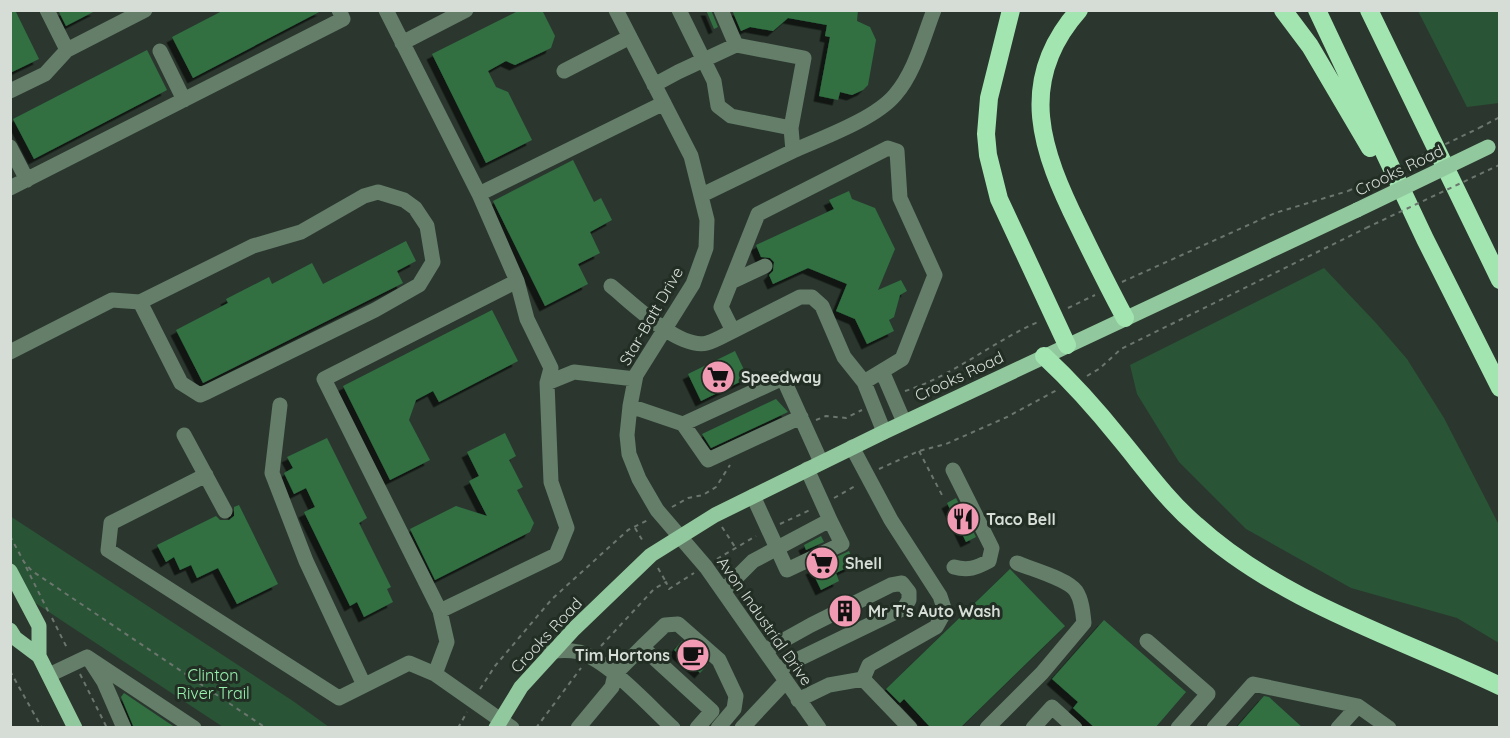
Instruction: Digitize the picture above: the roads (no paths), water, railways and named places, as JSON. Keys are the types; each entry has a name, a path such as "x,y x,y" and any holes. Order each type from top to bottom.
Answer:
{"highway":[{"path":"1011,10 989,98 986,134 988,155 999,199 1067,345"},
{"path":"1079,10 1065,27 1048,58 1041,95 1042,130 1052,168 1063,194 1125,318"},
{"path":"1283,10 1310,46 1425,239"},
{"path":"1317,10 1425,239 1500,388"},
{"path":"1369,10 1500,280"},
{"path":"1429,136 1500,251"},
{"path":"1044,356 1072,383 1195,525 1238,559 1281,587 1500,686"}],"main road":[{"name":"Crooks Road","path":"503,725 521,687 574,629 651,555 715,515 904,422 1494,144"},
{"path":"10,571 39,626 39,656"},
{"path":"10,630 15,638 39,656 75,728"}],"street":[{"path":"47,10 67,50"},
{"path":"10,91 45,74 67,50 145,10"},
{"path":"10,188 344,19 339,10"},
{"path":"386,10 479,194 518,281 527,319 551,368 547,383 550,482 567,528 556,555 440,611"},
{"path":"402,43 466,10"},
{"name":"Star-Batt Drive","path":"616,10 691,156 707,220 706,248 693,284 636,375 627,435 629,454 639,479 657,510 681,537"},
{"path":"679,10 714,81 718,106 731,116 790,128"},
{"path":"721,10 736,45"},
{"path":"702,195 876,111 895,96 910,72 934,10"},
{"path":"564,71 630,37"},
{"path":"654,85 736,45 804,58 790,128 793,151"},
{"path":"160,51 184,100"},
{"path":"479,194 664,103"},
{"path":"10,147 27,180"},
{"path":"733,331 720,308 758,214 888,148 897,151 900,198 935,275 902,359 864,382"},
{"path":"10,352 111,300 140,302 253,246 301,232 364,196 378,192 404,200 415,208 427,226 434,262 419,285 375,310 200,394 181,383 140,302"},
{"path":"731,282 765,266"},
{"path":"435,674 447,642 440,611 324,379 518,281"},
{"path":"611,286 664,328 690,343 707,343 800,297 812,297 822,306 844,357 864,382 884,432"},
{"path":"882,371 904,422"},
{"path":"547,383 574,372 635,379"},
{"path":"683,424 783,378 821,462"},
{"path":"280,405 272,473 306,561 364,685"},
{"path":"630,406 683,424 708,460 801,417"},
{"path":"184,435 225,511"},
{"path":"852,447 901,538 940,596 945,611 936,627 869,665 863,680"},
{"path":"753,496 788,570 842,544 807,469"},
{"path":"953,470 992,549 989,561 976,568 965,570 954,567"},
{"path":"206,475 111,523 108,550 339,698 409,663 435,674 503,725"},
{"path":"723,591 753,561 830,520"},
{"name":"Avon Industrial Drive","path":"681,537 706,567 766,650 819,728"},
{"path":"987,728 1042,672 1084,623 1083,608 1076,590 1061,580 1017,563"},
{"path":"742,727 782,675 904,608 909,600 909,592 902,583 891,585 766,650"},
{"path":"578,728 612,687 615,675 665,625 678,624 719,660 736,696 735,710 718,728"},
{"path":"574,629 591,658"},
{"path":"1147,641 1208,694 1178,728"},
{"path":"642,647 712,711 697,728"},
{"path":"551,652 568,650 591,658 615,675 673,728"},
{"path":"49,675 81,660"},
{"path":"81,660 104,682 124,728"},
{"path":"81,660 194,728"},
{"path":"798,700 829,685 863,680"},
{"path":"863,680 910,728"},
{"path":"1214,728 1253,684 1358,706 1389,728"},
{"path":"1338,728 1358,706"},
{"path":"1034,728 1052,707 1075,728"}],"place":[{"name":"Speedway","path":"718,377"},
{"name":"Taco Bell","path":"963,519"},
{"name":"Shell","path":"822,563"},
{"name":"Mr T's Auto Wash","path":"845,611"},
{"name":"Tim Hortons","path":"693,655"}],"park label":[{"name":"Clinton River Trail","path":"213,684"}]}
